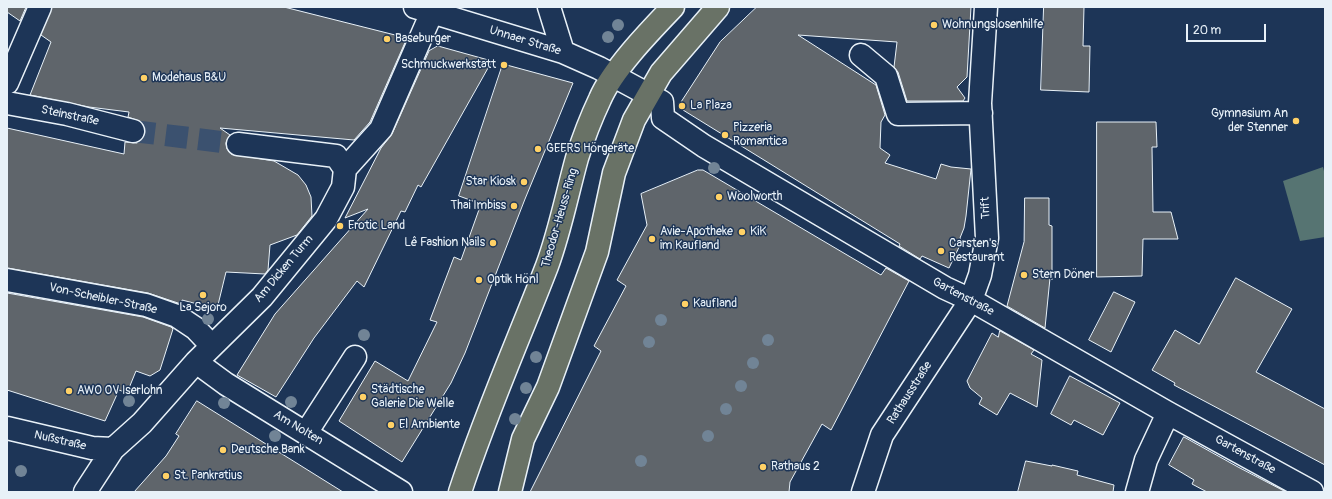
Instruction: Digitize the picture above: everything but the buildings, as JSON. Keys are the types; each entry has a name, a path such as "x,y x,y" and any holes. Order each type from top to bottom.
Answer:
{"main road":[{"name":"Theodor-Heuss-Ring","path":"510,492 523,439 548,387 597,252 614,173 634,120 631,85 644,38 673,7"},
{"name":"Theodor-Heuss-Ring","path":"460,492 471,456 516,340 547,266 557,236 578,157 600,98 661,73 718,7"}],"street":[{"path":"7,83 40,7"},
{"path":"549,7 563,52"},
{"name":"Trift","path":"971,300 980,275 987,238 981,113 986,7"},
{"path":"238,144 336,156 345,169 381,128 424,10"},
{"name":"Unnaer Straße","path":"424,10 563,52 631,85"},
{"path":"861,54 886,76 898,114 981,113"},
{"name":"Gartenstraße","path":"631,85 662,102 663,118 704,146 945,288 971,300 1168,413 1312,492"},
{"name":"Steinstraße","path":"7,103 67,114 133,131"},
{"name":"Am Dicken Turm","path":"85,492 113,449 142,423 196,362 262,297 326,219 343,187 345,169"},
{"name":"Von-Scheibler-Straße","path":"7,280 146,306 177,316 195,328 212,346"},
{"name":"Rathausstraße","path":"863,492 882,434 971,300"},
{"path":"306,432 355,357"},
{"name":"Am Nolten","path":"196,362 226,384 306,432 400,492"},
{"path":"1137,492 1146,460 1168,413"},
{"name":"Nußstraße","path":"7,428 92,448 113,449"}],"green space":[{"path":"1323,167 1325,175 1325,237 1300,241 1283,181"}],"tunnel":[{"path":"133,131 238,144"}],"place":[{"name":"Wohnungslosenhilfe","path":"934,25"},
{"name":"Baseburger","path":"387,39"},
{"name":"Schmuckwerkstatt","path":"504,65"},
{"name":"Modehaus B&U","path":"144,78"},
{"name":"La Plaza","path":"682,106"},
{"name":"Gymnasium An der Stenner","path":"1296,121"},
{"name":"Pizzeria Romantica","path":"725,135"},
{"name":"GEERS Hörgeräte","path":"538,149"},
{"name":"Star Kiosk","path":"524,182"},
{"name":"Woolworth","path":"719,197"},
{"name":"Thai Imbiss","path":"514,206"},
{"name":"Erotic Land","path":"340,226"},
{"name":"KiK","path":"742,232"},
{"name":"Avie-Apotheke im Kaufland","path":"652,239"},
{"name":"Lê Fashion Nails","path":"493,243"},
{"name":"Carsten's Restaurant","path":"941,251"},
{"name":"Stern Döner","path":"1024,275"},
{"name":"Optik Hönl","path":"479,280"},
{"name":"La Sejoro","path":"203,295"},
{"name":"Kaufland","path":"685,304"},
{"name":"AWO OV Iserlohn","path":"69,391"},
{"name":"Städtische Galerie Die Welle","path":"363,397"},
{"name":"El Ambiente","path":"391,425"},
{"name":"Deutsche Bank","path":"223,450"},
{"name":"Rathaus 2","path":"763,467"},
{"name":"St. Pankratius","path":"166,476"}]}
